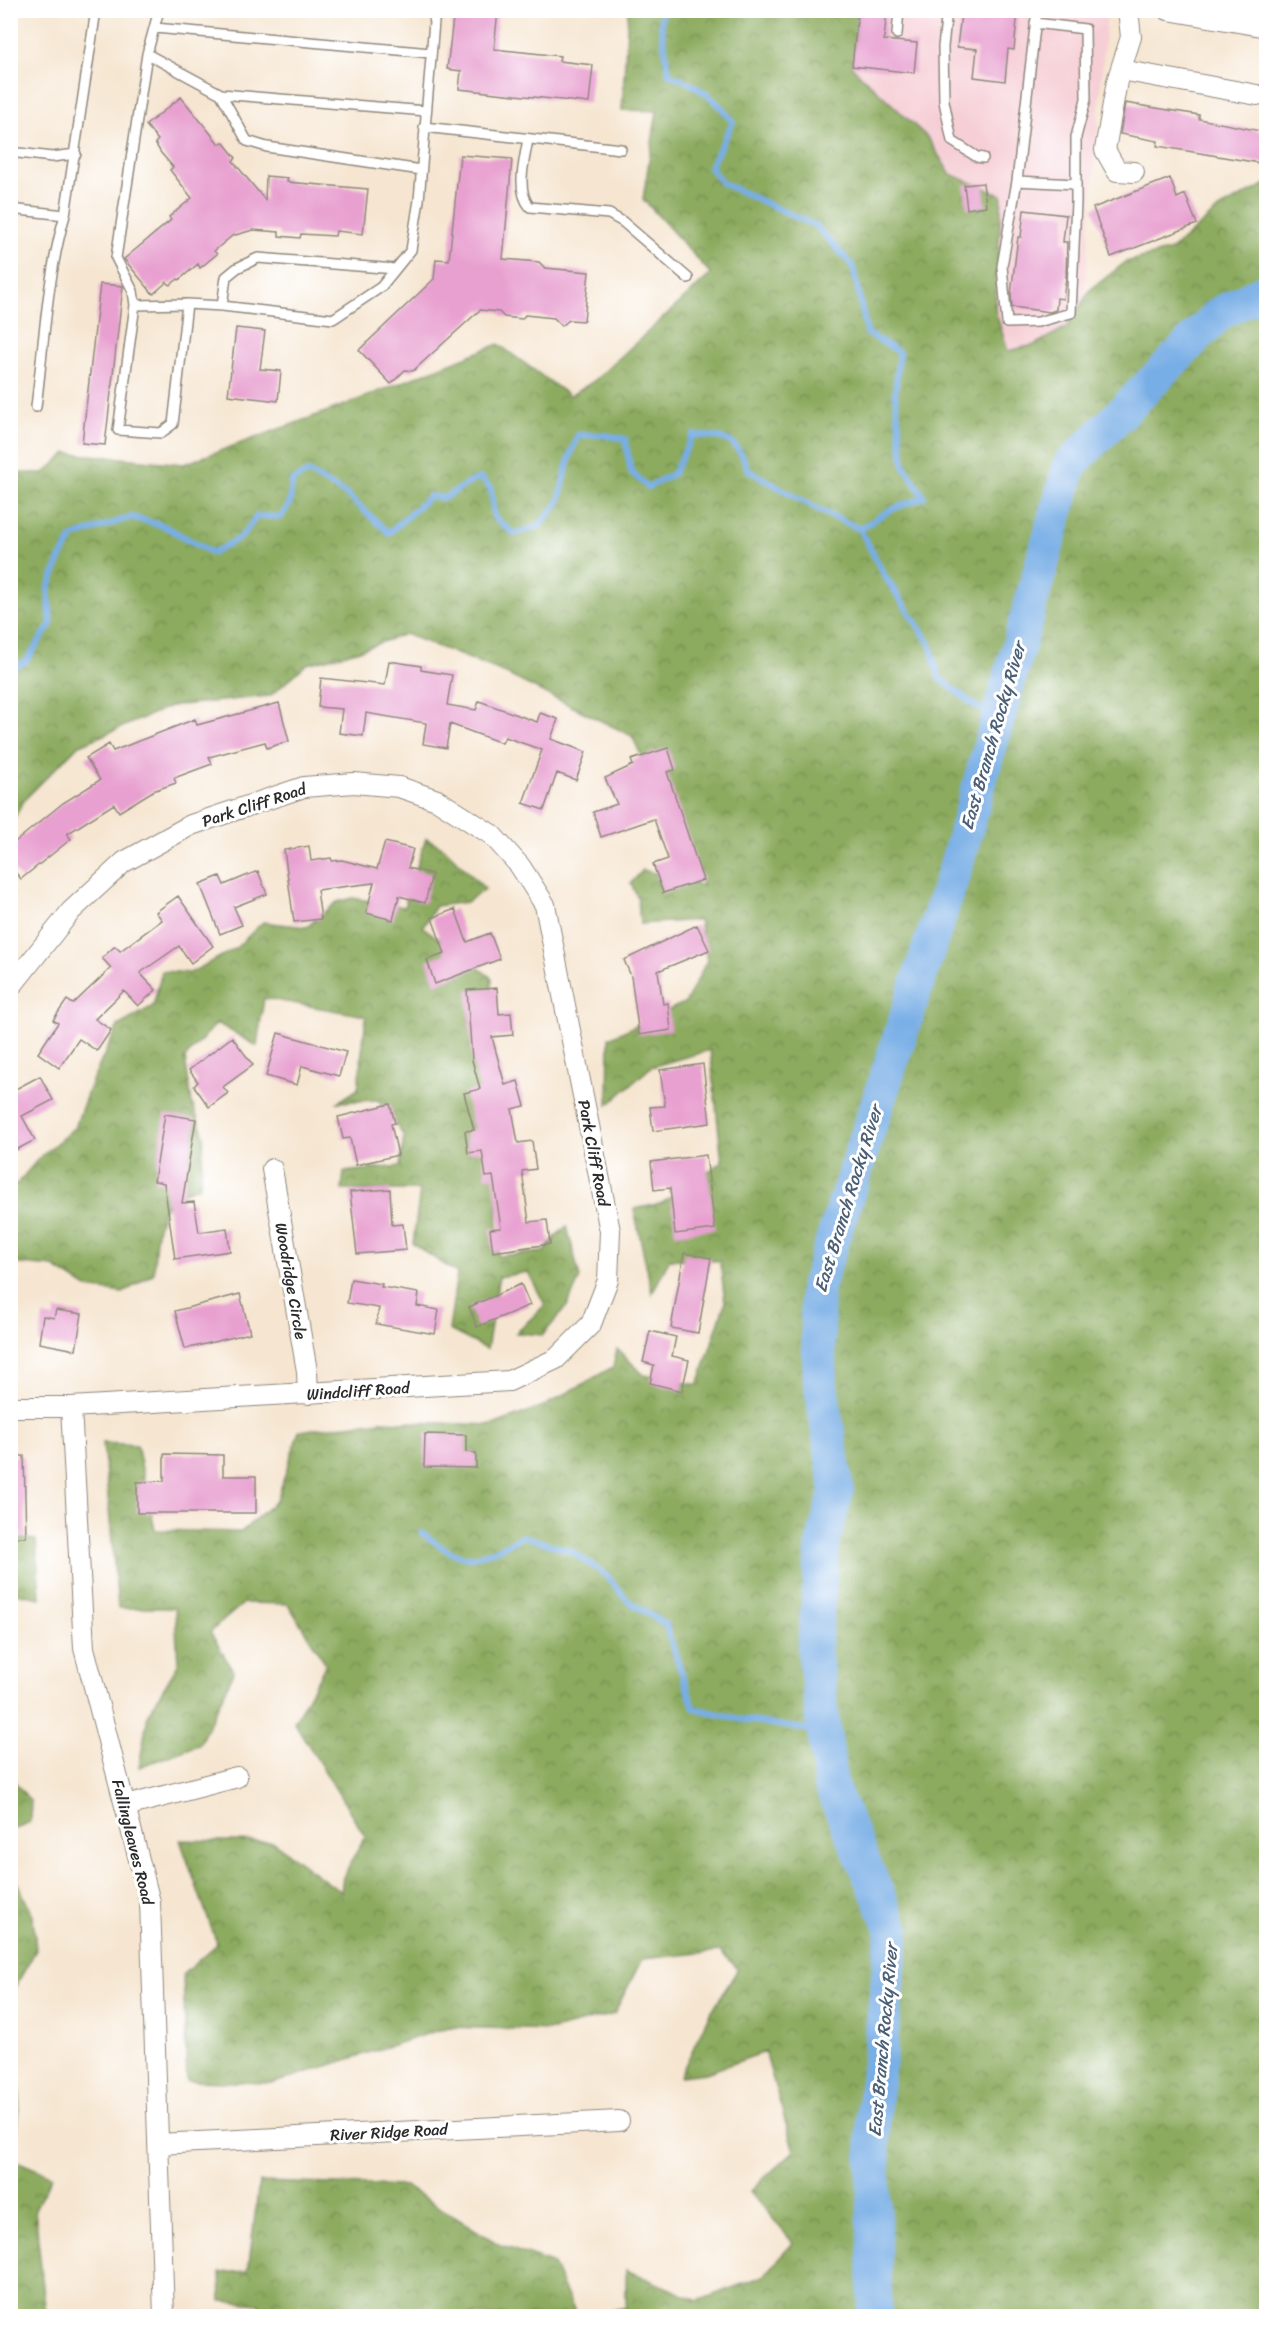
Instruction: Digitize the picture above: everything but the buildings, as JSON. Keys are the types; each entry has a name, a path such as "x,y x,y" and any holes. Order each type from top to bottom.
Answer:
{"street":[{"path":"1128,10 1131,37 1121,70 1105,150 1117,171 1134,172"},
{"path":"1168,10 1262,26"},
{"path":"1121,70 1257,95"},
{"name":"Park Cliff Road","path":"10,988 71,911 124,862 191,825 304,787 354,783 399,787 437,800 492,835 520,866 544,905 609,1231"},
{"name":"Woodridge Circle","path":"272,1169 307,1371 308,1394"},
{"name":"Windcliff Road","path":"10,1407 71,1407 509,1381 556,1359 591,1324 608,1280 609,1231"},
{"name":"Fallingleaves Road","path":"71,1407 84,1648 150,1902 164,2316"},
{"path":"126,1806 237,1777"},
{"name":"River Ridge Road","path":"158,2144 619,2121"}],"lane":[{"path":"36,407 51,280 76,154 96,10"},
{"path":"159,10 147,54 116,258 133,291 135,304 118,430 162,433 173,424 187,304"},
{"path":"135,304 222,306 333,319 381,286 411,250 421,170 435,10"},
{"path":"897,34 899,10"},
{"path":"947,10 943,47 944,101 952,141 977,158 983,158"},
{"path":"1035,23 1084,29 1086,99 1076,137 1071,313 1038,322 1007,323 1002,266 1017,181 1035,23 1037,10"},
{"path":"155,28 431,52"},
{"path":"147,54 221,94 426,111"},
{"path":"221,94 247,141 267,147 421,170"},
{"path":"424,128 621,149"},
{"path":"528,139 522,182 524,200 530,207 609,214 623,222 688,278"},
{"path":"10,152 52,157 76,154"},
{"path":"1017,181 1076,184"},
{"path":"10,209 65,214"},
{"path":"222,306 226,277 237,268 258,258 395,269"}],"shaded area":[{"path":"423,10 422,21 318,11"},
{"path":"858,11 1107,11 1084,299 1067,327 1034,345 1007,351 995,310 1002,196 950,174 928,138 852,66"}],"green space":[{"path":"628,11 858,11 852,67 928,138 950,174 1002,195 995,310 1008,351 1034,345 1067,327 1090,290 1126,262 1171,250 1220,208 1266,184 1266,2316 590,2316 626,2307 626,2270 698,2301 763,2276 793,2243 750,2191 794,2151 765,2052 706,2073 680,2076 708,2017 738,1969 720,1951 642,1959 614,2014 553,2030 449,2027 274,2083 187,2081 183,1974 217,1944 180,1840 273,1842 341,1892 343,1877 365,1836 294,1722 326,1664 288,1604 244,1603 210,1632 234,1672 199,1745 139,1767 148,1714 178,1665 175,1608 118,1608 103,1443 137,1445 155,1530 241,1532 277,1500 299,1431 381,1421 493,1425 546,1405 613,1367 617,1349 644,1375 698,1385 725,1303 720,1261 670,1259 652,1293 634,1209 662,1203 722,1162 710,1050 651,1067 608,1105 609,1038 686,1002 707,960 699,920 640,924 638,899 631,883 643,870 703,886 632,736 496,669 405,634 357,651 307,664 270,696 171,706 78,746 25,799 11,824 11,473 44,473 67,453 184,464 350,403 498,344 570,396 594,381 711,274 643,199 657,111 622,110"},
{"path":"426,838 444,848 485,889 467,902 436,906 423,927 492,978 487,1047 497,1185 498,1256 544,1252 567,1226 580,1278 567,1306 543,1335 516,1333 545,1305 528,1272 499,1277 487,1349 449,1330 457,1273 413,1244 420,1190 342,1190 344,1172 400,1166 404,1136 378,1100 338,1102 358,1089 366,1016 264,998 257,1046 217,1023 185,1058 192,1103 204,1136 200,1186 170,1197 159,1225 154,1273 123,1293 87,1288 54,1267 11,1263 11,1183 17,1184 38,1159 75,1127 91,1083 118,1026 153,1006 162,971 190,973 235,949 263,922 307,927 337,902 353,898 404,907"},
{"path":"10,1538 36,1540 40,1598 11,1592"},
{"path":"11,1777 31,1802 30,1822 11,1830"},
{"path":"10,1861 14,1876 33,1916 36,1950 13,1991 13,2031 20,2100 12,2159 52,2176 35,2209 46,2316 11,2316"},
{"path":"259,2182 405,2186 500,2245 552,2263 577,2316 260,2316 260,2304 221,2301 220,2273 248,2271"}],"waterway":[{"path":"662,10 661,25 669,74 705,93 733,122 710,167 722,183 816,226 853,266 867,333 899,352 895,394 904,465 924,497 890,510 860,529 885,576 930,644 939,678 977,707 999,715"},
{"name":"East Branch Rocky River","path":"875,2316 873,2117 893,1930 831,1786 814,1649 823,1542 837,1490 820,1379 816,1290 956,866 1070,465 1220,313 1266,290"},
{"path":"10,669 26,661 51,624 48,590 60,559 73,537 131,517 164,526 213,553 241,537 257,516 281,517 290,503 292,481 308,472 347,495 389,533 430,496 444,498 481,478 491,489 494,517 514,534 539,526 559,502 568,462 578,435 604,435 625,439 631,472 648,487 673,474 693,435 714,437 734,444 748,470 819,510 860,529"},
{"path":"422,1533 448,1550 464,1557 478,1556 503,1547 523,1536 571,1551 606,1575 628,1601 665,1624 694,1708 739,1719 824,1732"}]}
